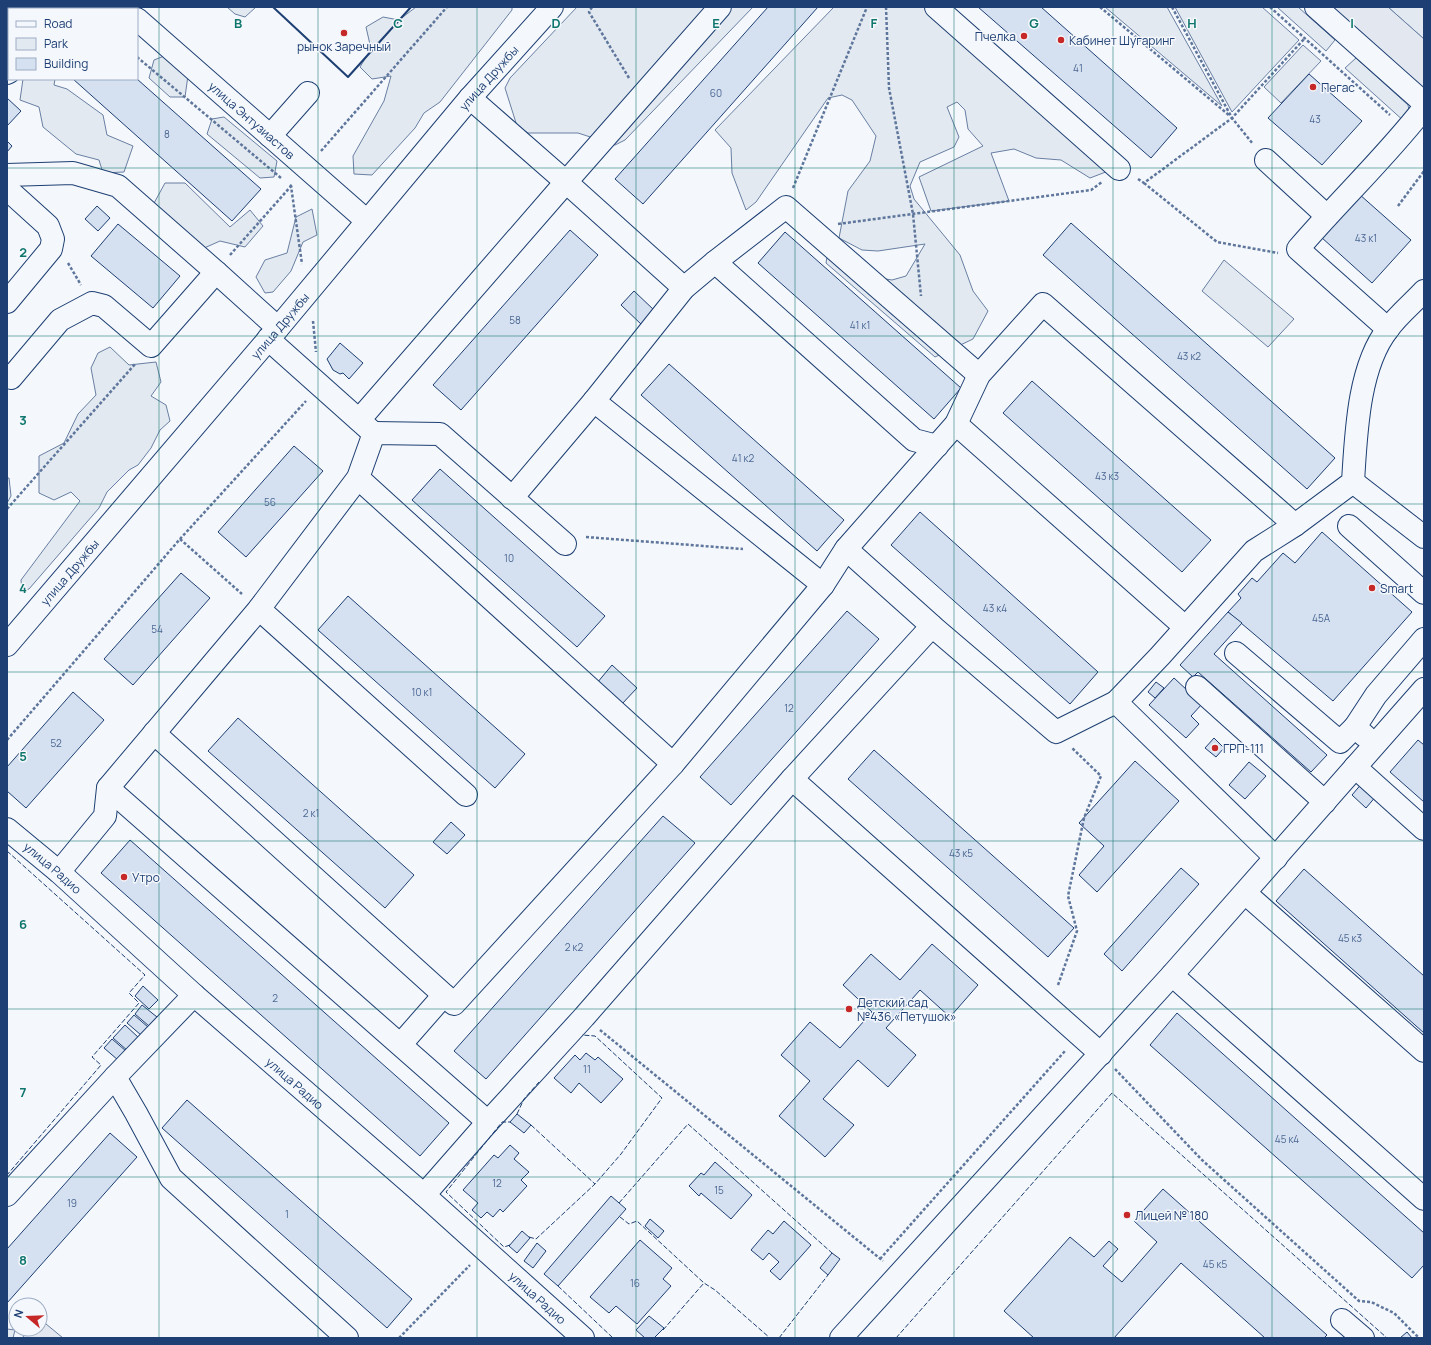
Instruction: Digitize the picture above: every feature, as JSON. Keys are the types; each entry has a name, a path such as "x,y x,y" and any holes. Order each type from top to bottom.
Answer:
{"street":[{"name":"улица Дружбы","path":"7,645 273,333 470,98 552,7"},
{"path":"59,872 105,816 108,788 259,609 358,478 366,426 566,182 720,7"},
{"path":"936,7 1119,169"},
{"path":"1316,7 1424,103"},
{"name":"улица Энтузиастов","path":"138,20 367,221"},
{"path":"270,136 308,93"},
{"path":"470,98 684,288"},
{"path":"1388,329 1298,249 1407,130 1424,108"},
{"path":"1266,160 1327,216"},
{"path":"7,174 73,173 118,186 216,272 320,385 366,426 440,434 565,544"},
{"path":"7,189 48,226 53,239 51,249 7,302"},
{"path":"512,498 594,401 684,288 786,207 979,375"},
{"path":"715,262 914,440 937,446"},
{"path":"7,374 11,378 60,320 92,303 104,306 151,346 216,272"},
{"path":"846,549 932,626 1056,732 1116,702 1160,656 1254,551 1296,525 1353,482 1358,411 1372,358 1388,329 1424,291"},
{"path":"154,733 454,1004 673,764 823,585 846,549 956,424 979,375 1043,304 1296,525"},
{"path":"594,401 823,585"},
{"path":"956,424 1186,627"},
{"path":"358,478 673,764"},
{"path":"1353,482 1424,537"},
{"path":"1349,526 1424,593"},
{"path":"259,609 466,796"},
{"path":"424,1195 488,1122 584,1017 792,779 932,626"},
{"path":"1236,653 1340,742 1355,727 1376,695 1424,638"},
{"path":"1197,687 1325,802"},
{"path":"841,1338 1172,976 1424,689"},
{"path":"1116,702 1276,858"},
{"path":"1355,727 1375,745"},
{"path":"1355,767 1424,829"},
{"path":"792,779 1050,1007 1101,1054"},
{"path":"108,788 488,1122"},
{"name":"улица Радио","path":"7,829 59,872 194,995 424,1195 583,1338"},
{"path":"1245,893 1424,1051"},
{"path":"1172,976 1424,1199"},
{"path":"7,1195 115,1077 194,995"},
{"path":"401,1044 444,995"},
{"path":"115,1077 136,1112 171,1178 347,1338"},
{"path":"1342,1320 1363,1338"}],"path":[{"path":"216,272 447,7"},
{"path":"592,7 589,12 640,97"},
{"path":"786,207 867,7"},
{"path":"886,7 889,88 913,214 924,327"},
{"path":"1100,7 1232,118"},
{"path":"1172,7 1232,118 1266,160"},
{"path":"1270,7 1407,130"},
{"path":"1144,183 1232,118 1305,38"},
{"path":"138,58 291,186 303,274 314,284"},
{"path":"810,227 1091,190 1119,169 1144,183 1217,242 1293,255 1298,249"},
{"path":"1398,206 1424,171"},
{"path":"53,239 92,303"},
{"path":"7,740 180,539 320,385 313,318"},
{"path":"7,509 151,346"},
{"path":"565,544 587,537 744,549"},
{"path":"180,539 259,609"},
{"path":"1050,1007 1077,931 1068,896 1084,818 1101,776 1056,732"},
{"path":"584,1017 899,1274"},
{"path":"880,1259 1080,1034"},
{"path":"1101,1054 1202,1160 1347,1291 1359,1301 1371,1302 1394,1313 1419,1338"},
{"path":"399,1338 484,1250"}],"green space":[{"path":"227,7 256,7 245,17 235,14"},
{"path":"416,7 512,7 512,10 440,102 424,113 415,128 372,175 354,174 353,156 384,101 391,76 372,79 360,67 371,49 366,27 383,17 399,20"},
{"path":"577,7 753,7 625,140 615,145 578,133 528,133 517,126 505,88 510,78"},
{"path":"834,7 927,7 1111,170 1090,178 1061,160 1036,158 1014,149 991,153 1009,201 931,211 919,177 983,146 968,129 965,110 957,102 947,107 959,137 954,147 920,162 910,186 914,199 960,255 973,291 988,311 973,339 935,357 826,263 828,251 874,277 892,280 906,276 925,244 878,251 862,250 839,238 848,191 870,161 876,136 852,100 842,95 828,98 756,202 746,210 732,173 731,148 715,130"},
{"path":"1105,7 1167,7 1222,106"},
{"path":"1175,7 1262,7 1299,40 1232,112"},
{"path":"1277,7 1298,7 1335,40 1326,51"},
{"path":"1388,7 1424,7 1424,39"},
{"path":"1303,45 1321,61 1281,103 1264,87"},
{"path":"169,54 189,68 185,97 170,97 149,78 154,60"},
{"path":"1356,58 1408,105 1409,110 1405,122 1345,68"},
{"path":"23,80 55,80 54,85 67,89 103,115 107,135 133,146 124,172 103,173 99,160 76,154 43,127 39,107 20,100"},
{"path":"224,117 277,161 274,177 260,178 207,134 212,119"},
{"path":"165,183 185,183 230,227 250,210 263,226 245,247 220,241 193,253 147,216"},
{"path":"312,209 317,235 303,242 291,271 273,292 265,293 256,277 265,260 287,253 296,217"},
{"path":"1224,260 1294,319 1268,347 1202,291"},
{"path":"110,347 129,365 156,362 161,382 151,396 166,405 170,421 160,430 151,448 138,465 129,470 107,492 99,508 29,589 22,591 21,580 80,501 71,492 54,500 39,493 39,456 64,443 78,414 96,395 91,368 98,353"},
{"path":"7,478 9,478 11,496 7,503"},
{"path":"7,1329 8,1337 13,1337 7,1338"}],"shaded area":[{"path":"1330,7 1388,7 1424,39 1424,90"},
{"path":"48,1326 63,1338 22,1338 48,1337"}],"building":[{"path":"7,7 30,7 8,8 8,22"},
{"path":"768,7 818,7 643,204 615,179"},
{"path":"978,7 1041,7 1177,128 1151,158"},
{"path":"1309,74 1362,121 1322,165 1268,118"},
{"path":"74,80 138,80 261,189 232,221"},
{"path":"7,98 21,111 7,126"},
{"path":"7,141 12,146 7,152"},
{"path":"1359,194 1411,240 1372,283 1321,237"},
{"path":"97,206 110,218 98,231 85,219"},
{"path":"1071,223 1335,458 1307,489 1043,255"},
{"path":"118,224 180,276 153,308 91,256"},
{"path":"570,230 598,255 461,410 433,385"},
{"path":"785,232 961,388 934,419 758,263"},
{"path":"634,291 655,311 642,325 621,305"},
{"path":"340,343 363,363 349,379 343,373 340,374 333,370 327,359"},
{"path":"669,364 844,520 817,551 641,395"},
{"path":"1032,381 1211,540 1182,572 1003,413"},
{"path":"294,446 323,471 246,557 218,532"},
{"path":"440,469 605,616 577,647 412,500"},
{"path":"920,512 1098,672 1070,704 891,545"},
{"path":"1322,532 1412,612 1333,701 1228,612 1241,598 1238,594 1252,578 1257,582 1283,553 1295,563"},
{"path":"181,573 210,598 133,685 104,659"},
{"path":"348,596 525,754 495,788 318,630"},
{"path":"847,611 879,639 731,805 700,777"},
{"path":"1228,612 1242,623 1214,654 1327,755 1311,772 1198,672 1193,677 1180,665"},
{"path":"612,665 637,688 621,705 597,683"},
{"path":"1174,678 1202,704 1191,716 1199,724 1186,738 1149,705"},
{"path":"1156,682 1164,688 1155,698 1148,692"},
{"path":"73,692 104,720 26,808 7,791 7,767"},
{"path":"238,718 414,875 385,908 208,751"},
{"name":"ГРП-111","path":"1214,738 1224,748 1216,757 1205,748"},
{"path":"1418,740 1424,745 1424,802 1390,772"},
{"path":"874,750 1074,928 1048,957 848,779"},
{"path":"1135,761 1179,801 1097,892 1079,875 1104,846 1079,823"},
{"path":"1249,762 1266,776 1245,799 1229,785"},
{"path":"1363,782 1377,795 1366,808 1352,795"},
{"path":"663,816 695,843 486,1079 454,1051"},
{"path":"451,822 465,835 447,854 433,842"},
{"path":"130,840 449,1123 420,1156 101,873"},
{"path":"1181,868 1199,884 1122,971 1104,954"},
{"path":"1304,869 1424,976 1424,1033 1276,901"},
{"path":"932,944 978,985 950,1017 920,990 886,1028 916,1055 888,1087 858,1060 823,1099 854,1125 825,1157 779,1116 810,1081 781,1055 810,1022 840,1048 872,1012 843,985 871,954 900,980"},
{"path":"143,986 158,1000 149,1009 135,996"},
{"path":"142,1005 157,1017 149,1026 135,1014"},
{"path":"1177,1013 1424,1233 1424,1265 1412,1278 1150,1045"},
{"path":"134,1015 148,1027 141,1035 127,1023"},
{"path":"125,1025 139,1038 128,1051 113,1038"},
{"path":"112,1039 126,1051 118,1060 104,1048"},
{"path":"586,1053 595,1060 598,1057 623,1079 601,1103 579,1083 571,1093 554,1078 575,1055 580,1060"},
{"path":"187,1100 412,1299 387,1328 162,1128"},
{"path":"517,1114 531,1125 524,1133 510,1122"},
{"path":"110,1133 137,1157 12,1297 8,1297 7,1303 7,1249"},
{"path":"510,1145 519,1153 514,1159 529,1172 521,1180 527,1186 503,1212 500,1209 493,1217 487,1212 481,1218 472,1210 478,1203 463,1190 494,1155 498,1158"},
{"path":"715,1162 752,1195 731,1219 701,1193 699,1196 689,1186 701,1173 704,1175"},
{"path":"1163,1189 1327,1335 1324,1338 1265,1338 1181,1263 1114,1338 1034,1338 1004,1311 1070,1237 1094,1257 1109,1241 1118,1249 1103,1266 1122,1282 1157,1242 1134,1221"},
{"path":"611,1196 626,1209 558,1286 544,1274"},
{"path":"650,1219 664,1231 658,1238 645,1226"},
{"path":"784,1221 811,1245 780,1280 770,1271 779,1262 769,1253 763,1260 751,1250 768,1230 773,1234"},
{"path":"522,1231 530,1238 517,1253 509,1246"},
{"path":"640,1240 672,1268 663,1279 671,1286 637,1324 616,1306 609,1313 590,1297"},
{"path":"537,1243 546,1251 533,1268 524,1261"},
{"path":"832,1253 840,1259 828,1275 820,1268"},
{"path":"649,1316 664,1328 654,1338 645,1338 636,1330"},
{"path":"1407,1332 1412,1338 1400,1338"}],"fence":[{"path":"7,851 145,975 129,993 139,1003 92,1057 101,1065 7,1175"},
{"path":"529,1237 536,1239 595,1184 621,1154 662,1098 595,1036 582,1035"},
{"path":"517,1114 524,1099 539,1082"},
{"path":"896,1338 1112,1093 1387,1338"},
{"path":"510,1122 502,1122 446,1192 504,1247 510,1245"},
{"path":"619,1203 688,1124 832,1253"},
{"path":"531,1125 595,1184"},
{"path":"620,1217 629,1224 637,1221 704,1283 715,1290 770,1338"},
{"path":"779,1338 828,1275"},
{"path":"663,1330 704,1283"},
{"path":"558,1286 613,1338"}],"wall":[{"path":"273,7 348,77 411,7"}],"place":[{"name":"рынок Заречный","path":"344,33"},
{"name":"Пчелка","path":"1024,36"},
{"name":"Кабинет Шугаринг","path":"1061,40"},
{"name":"Пегас","path":"1313,87"},
{"name":"Smart","path":"1372,588"},
{"name":"ГРП-111","path":"1215,748"},
{"name":"Утро","path":"124,877"},
{"name":"Детский сад №436 «Петушок»","path":"849,1009"},
{"name":"Лицей № 180","path":"1127,1215"}]}
